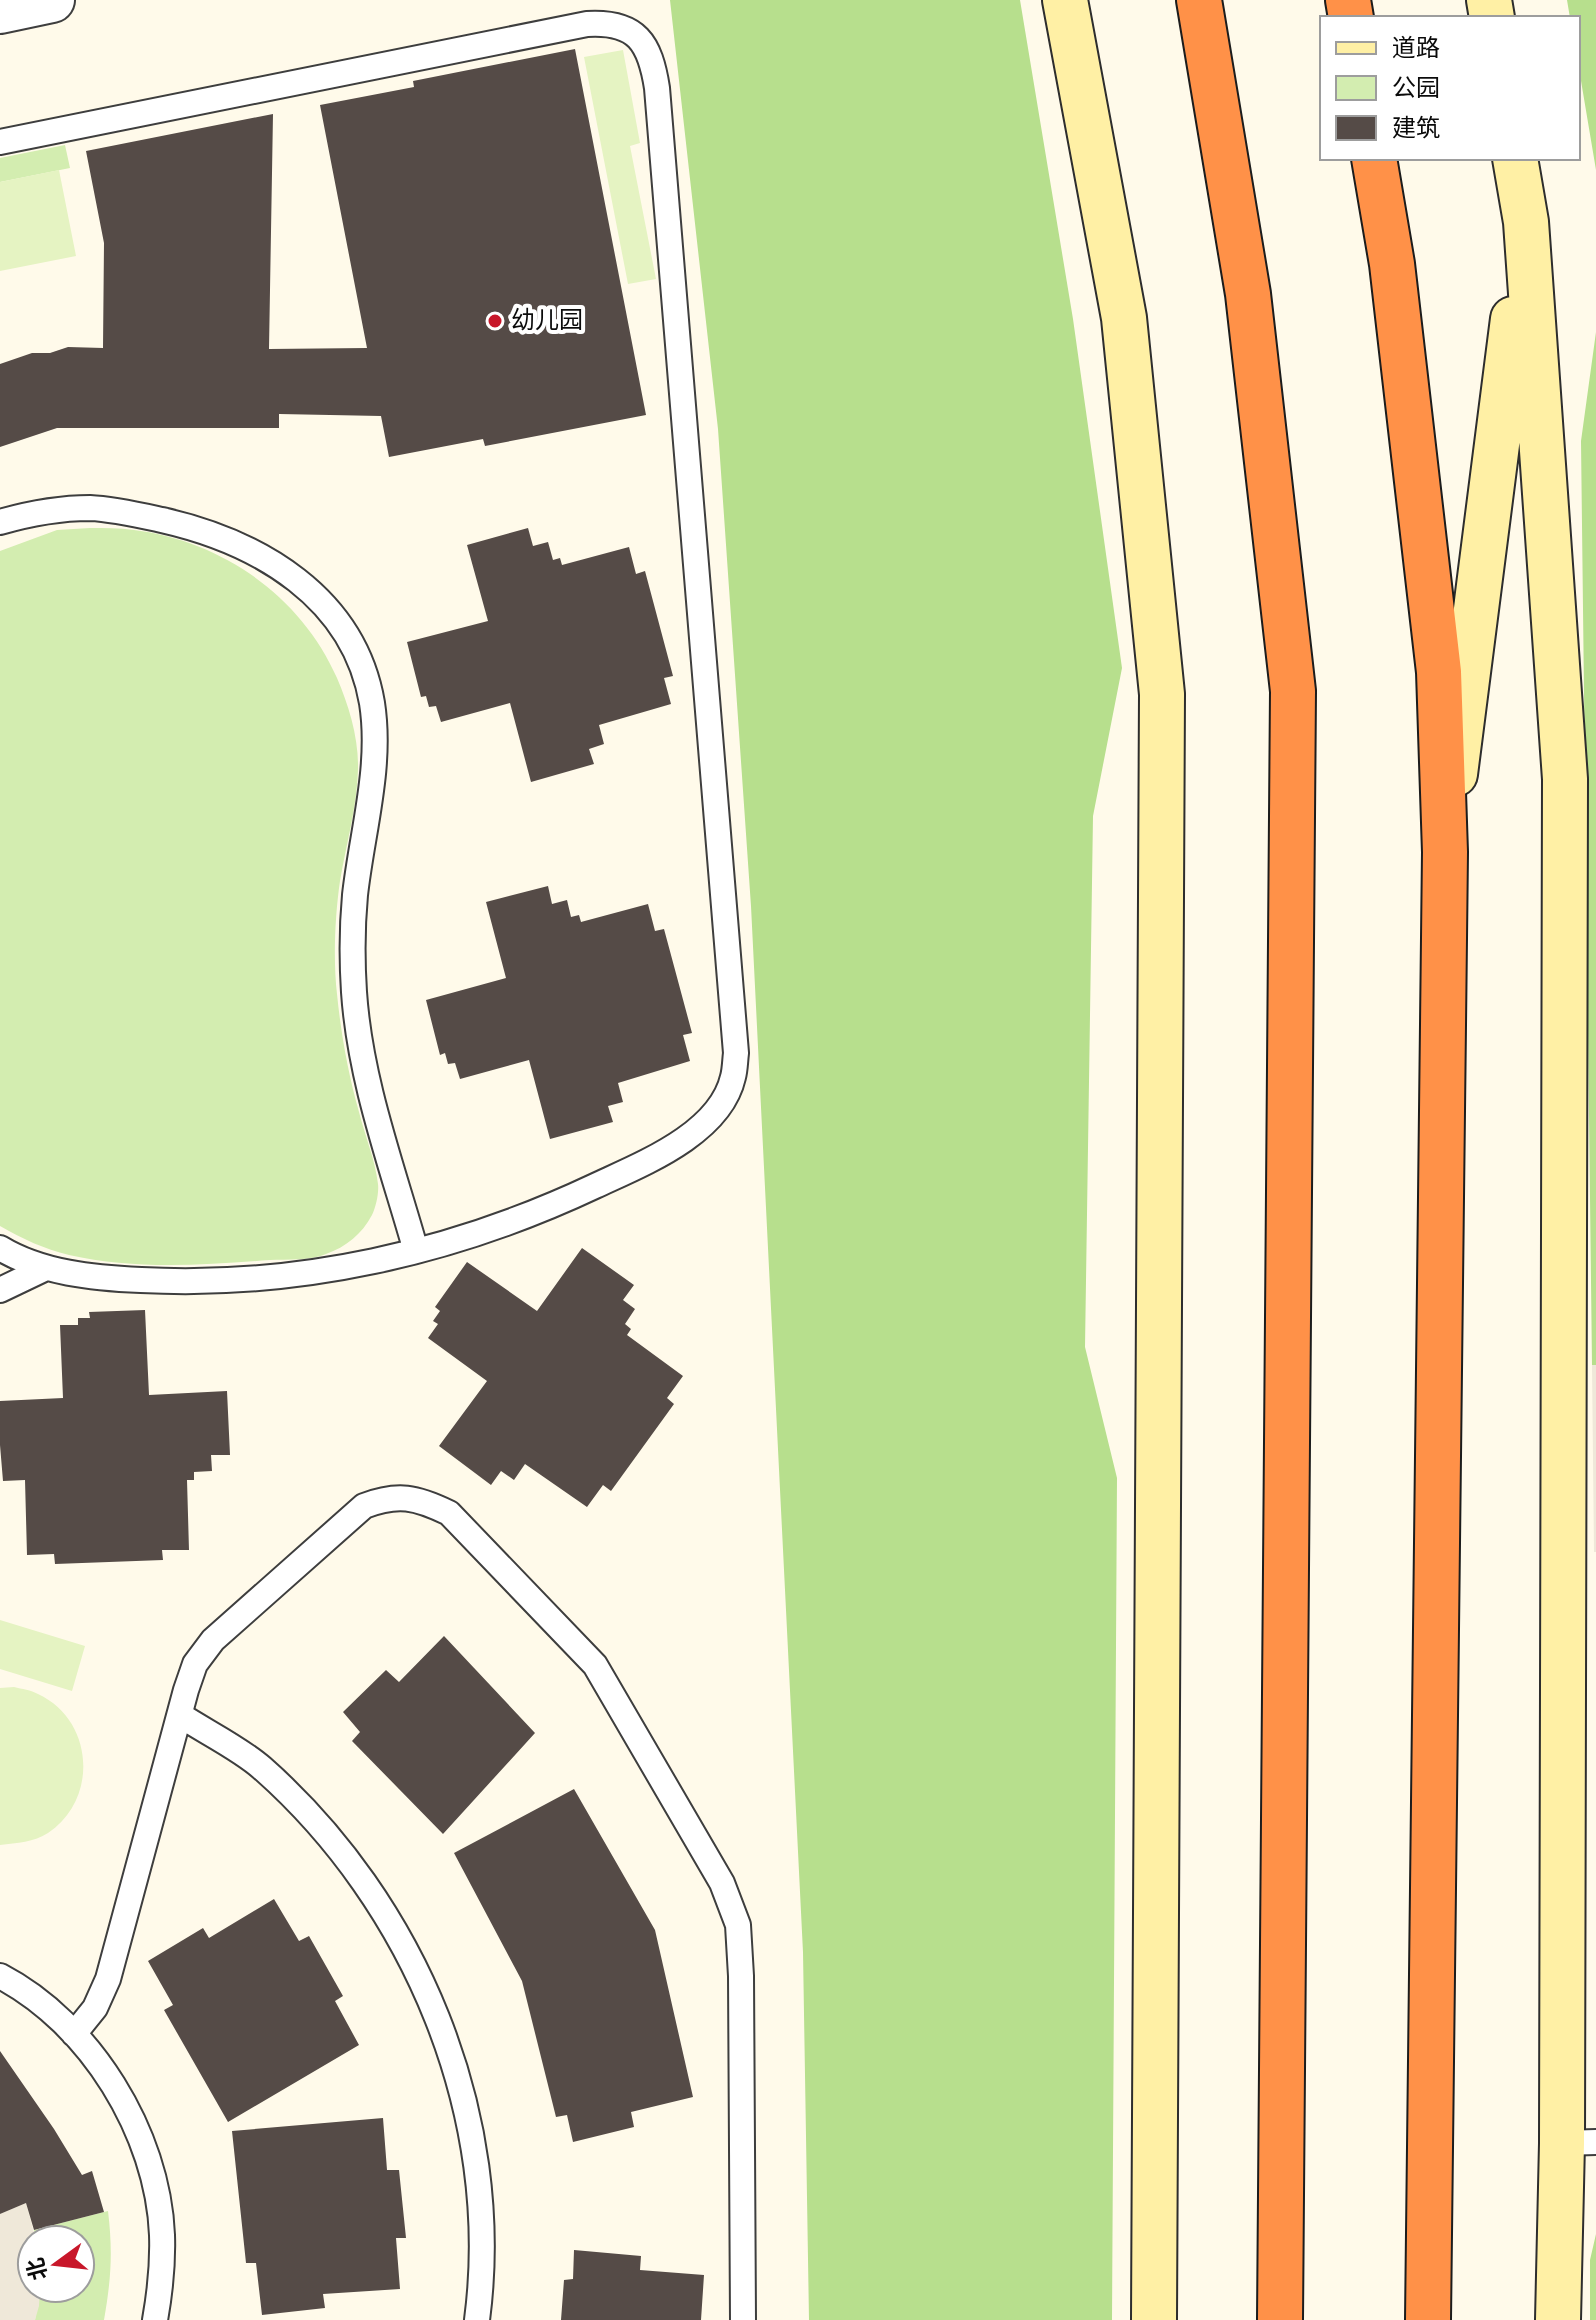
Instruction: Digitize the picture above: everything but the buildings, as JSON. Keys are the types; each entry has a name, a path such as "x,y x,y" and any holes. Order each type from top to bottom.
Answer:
{"highway":[{"path":"1199,0 1248,294 1293,691 1280,2320"},
{"path":"1374,160 1394,280 1439,672 1445,852 1428,2320"}],"street":[{"path":"0,11 52,0"},
{"path":"1065,0 1124,318 1162,694 1154,2320"},
{"path":"1515,160 1526,222 1565,779 1579,2142 1558,2320"},
{"path":"1445,852 1526,222"}],"lane":[{"path":"0,142 587,24 620,26 636,37 648,51 656,79 660,119 736,1053 733,1078 726,1096 702,1127 653,1159 501,1227 416,1251 320,1272 254,1280 155,1281 100,1278 46,1268 0,1248"},
{"path":"0,522 39,513 90,508 136,514 216,536 261,555 306,586 336,619 361,662 372,704 375,749 355,897 354,992 371,1099 416,1251"},
{"path":"0,1290 46,1268"},
{"path":"74,2034 95,2008 108,1979 195,1664 213,1640 364,1506 384,1498 406,1497 430,1503 449,1513 595,1665 722,1883 738,1925 741,1976 743,2320"},
{"path":"180,1715 260,1765 313,1817 360,1875 400,1938 443,2034 457,2076 473,2149 481,2223 477,2320"},
{"path":"0,1976 53,2012 88,2048 116,2090 139,2135 154,2183 162,2233 161,2284 155,2320"}],"green space":[{"path":"670,0 1020,0 1073,319 1122,668 1093,816 1085,1347 1117,1478 1112,2320 809,2320 803,1952 751,906 718,429"},
{"path":"1567,0 1596,0 1596,170 1580,75 1580,16 1570,16"},
{"path":"623,50 640,143 630,146 656,279 628,284 584,57"},
{"path":"65,145 70,168 0,182 0,158"},
{"path":"59,170 76,256 0,271 0,182"},
{"path":"1596,332 1596,1365 1592,1365 1581,441"},
{"path":"128,529 167,536 198,546 255,577 280,598 322,649 349,711 357,746 358,770 338,894 336,981 348,1068 375,1166 378,1192 372,1215 358,1234 340,1248 320,1256 194,1265 119,1263 60,1253 0,1226 0,551 57,530"},
{"path":"0,1620 85,1646 72,1691 0,1669"},
{"path":"14,1687 38,1694 57,1706 70,1722 79,1740 83,1760 82,1781 76,1801 65,1818 48,1833 31,1840 0,1845 0,1688"},
{"path":"108,2211 110,2266 104,2320 35,2320 38,2304 96,2304 96,2224 57,2224"},
{"path":"1596,2234 1596,2320 1590,2320 1590,2260"}],"shaded area":[{"path":"1592,1365 1596,1365 1596,1552 1594,1552"},
{"path":"26,2203 32,2224 16,2224 16,2304 39,2304 35,2320 0,2320 0,2214"}],"place":[{"name":"幼儿园","path":"495,321"}]}
